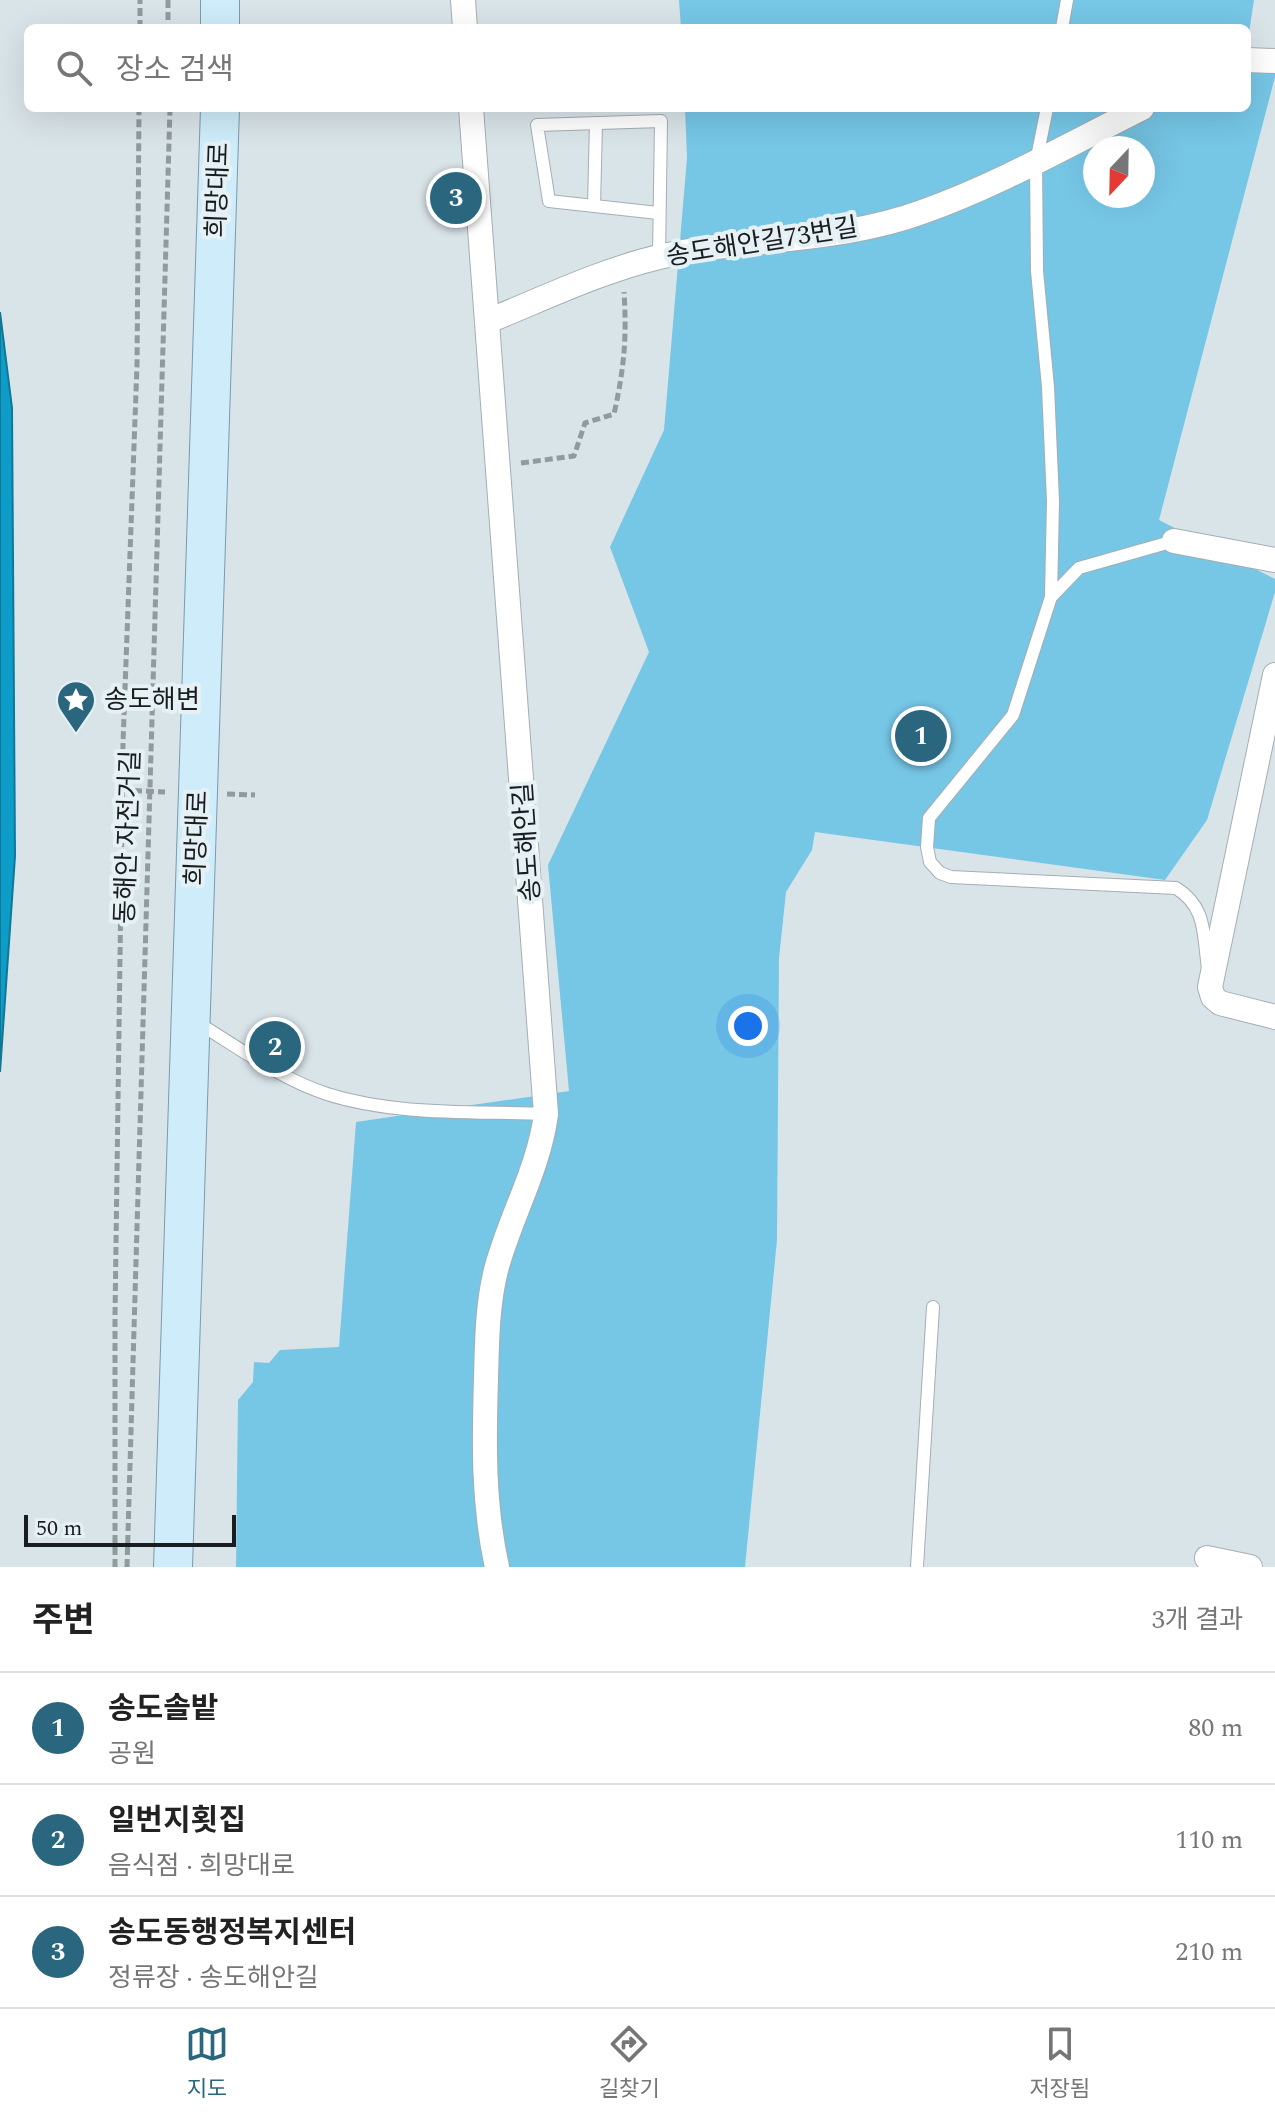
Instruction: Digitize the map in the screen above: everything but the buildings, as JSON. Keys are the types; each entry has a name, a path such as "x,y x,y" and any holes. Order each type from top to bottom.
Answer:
{"main road":[{"path":"220,0 220,24"},
{"name":"희망대로","path":"173,1567 220,112"}],"street":[{"path":"463,0 465,24"},
{"path":"1251,60 1275,61"},
{"name":"송도해안길","path":"471,112 546,1114 543,1138 497,1268 491,1295 483,1459 489,1533 497,1567"},
{"name":"송도해안길73번길","path":"488,321 622,268 659,257 797,238 877,224 921,212 1036,162 1134,112"},
{"path":"1174,541 1275,560"},
{"path":"1275,675 1210,987 1213,997 1220,1003 1275,1017"},
{"path":"1207,1558 1250,1567"}],"lane":[{"path":"1063,24 1067,0"},
{"path":"1046,112 1036,162 1037,271 1048,387 1053,501 1051,597 1013,715 929,818 927,847 930,862 940,873 951,877 1176,888 1191,897 1199,909 1210,987"},
{"path":"658,213 549,201 537,125 661,121 659,257"},
{"path":"594,206 596,123"},
{"path":"1051,597 1079,568 1174,541"},
{"path":"191,1019 295,1081 354,1102 387,1107 546,1114"},
{"path":"917,1567 933,1307"}],"path":[{"path":"140,0 140,24"},
{"path":"168,0 168,24"},
{"path":"115,1567 122,790 137,365 139,112"},
{"name":"동해안 자전거길","path":"127,1567 170,112"},
{"path":"500,465 574,456 585,423 614,414 624,368 626,327 622,268"},
{"path":"122,790 173,792"},
{"path":"224,794 255,795"}],"shaded area":[{"path":"679,0 1254,0 1250,24 681,24"},
{"path":"1251,62 1275,70 1159,520 1275,579 1275,592 1207,820 1165,880 815,832 812,850 786,892 779,958 777,1240 745,1567 236,1567 238,1400 253,1382 254,1362 269,1363 280,1350 339,1347 356,1122 569,1091 548,865 649,652 610,547 664,430 687,158 685,112 1251,112"},
{"path":"0,312 12,408 15,856 0,1072"}],"place":[{"name":"송도동행정복지센터","path":"456,198"},
{"name":"송도해변","path":"76,734"},
{"name":"송도솔밭","path":"921,736"},
{"name":"일번지횟집","path":"275,1047"}]}
